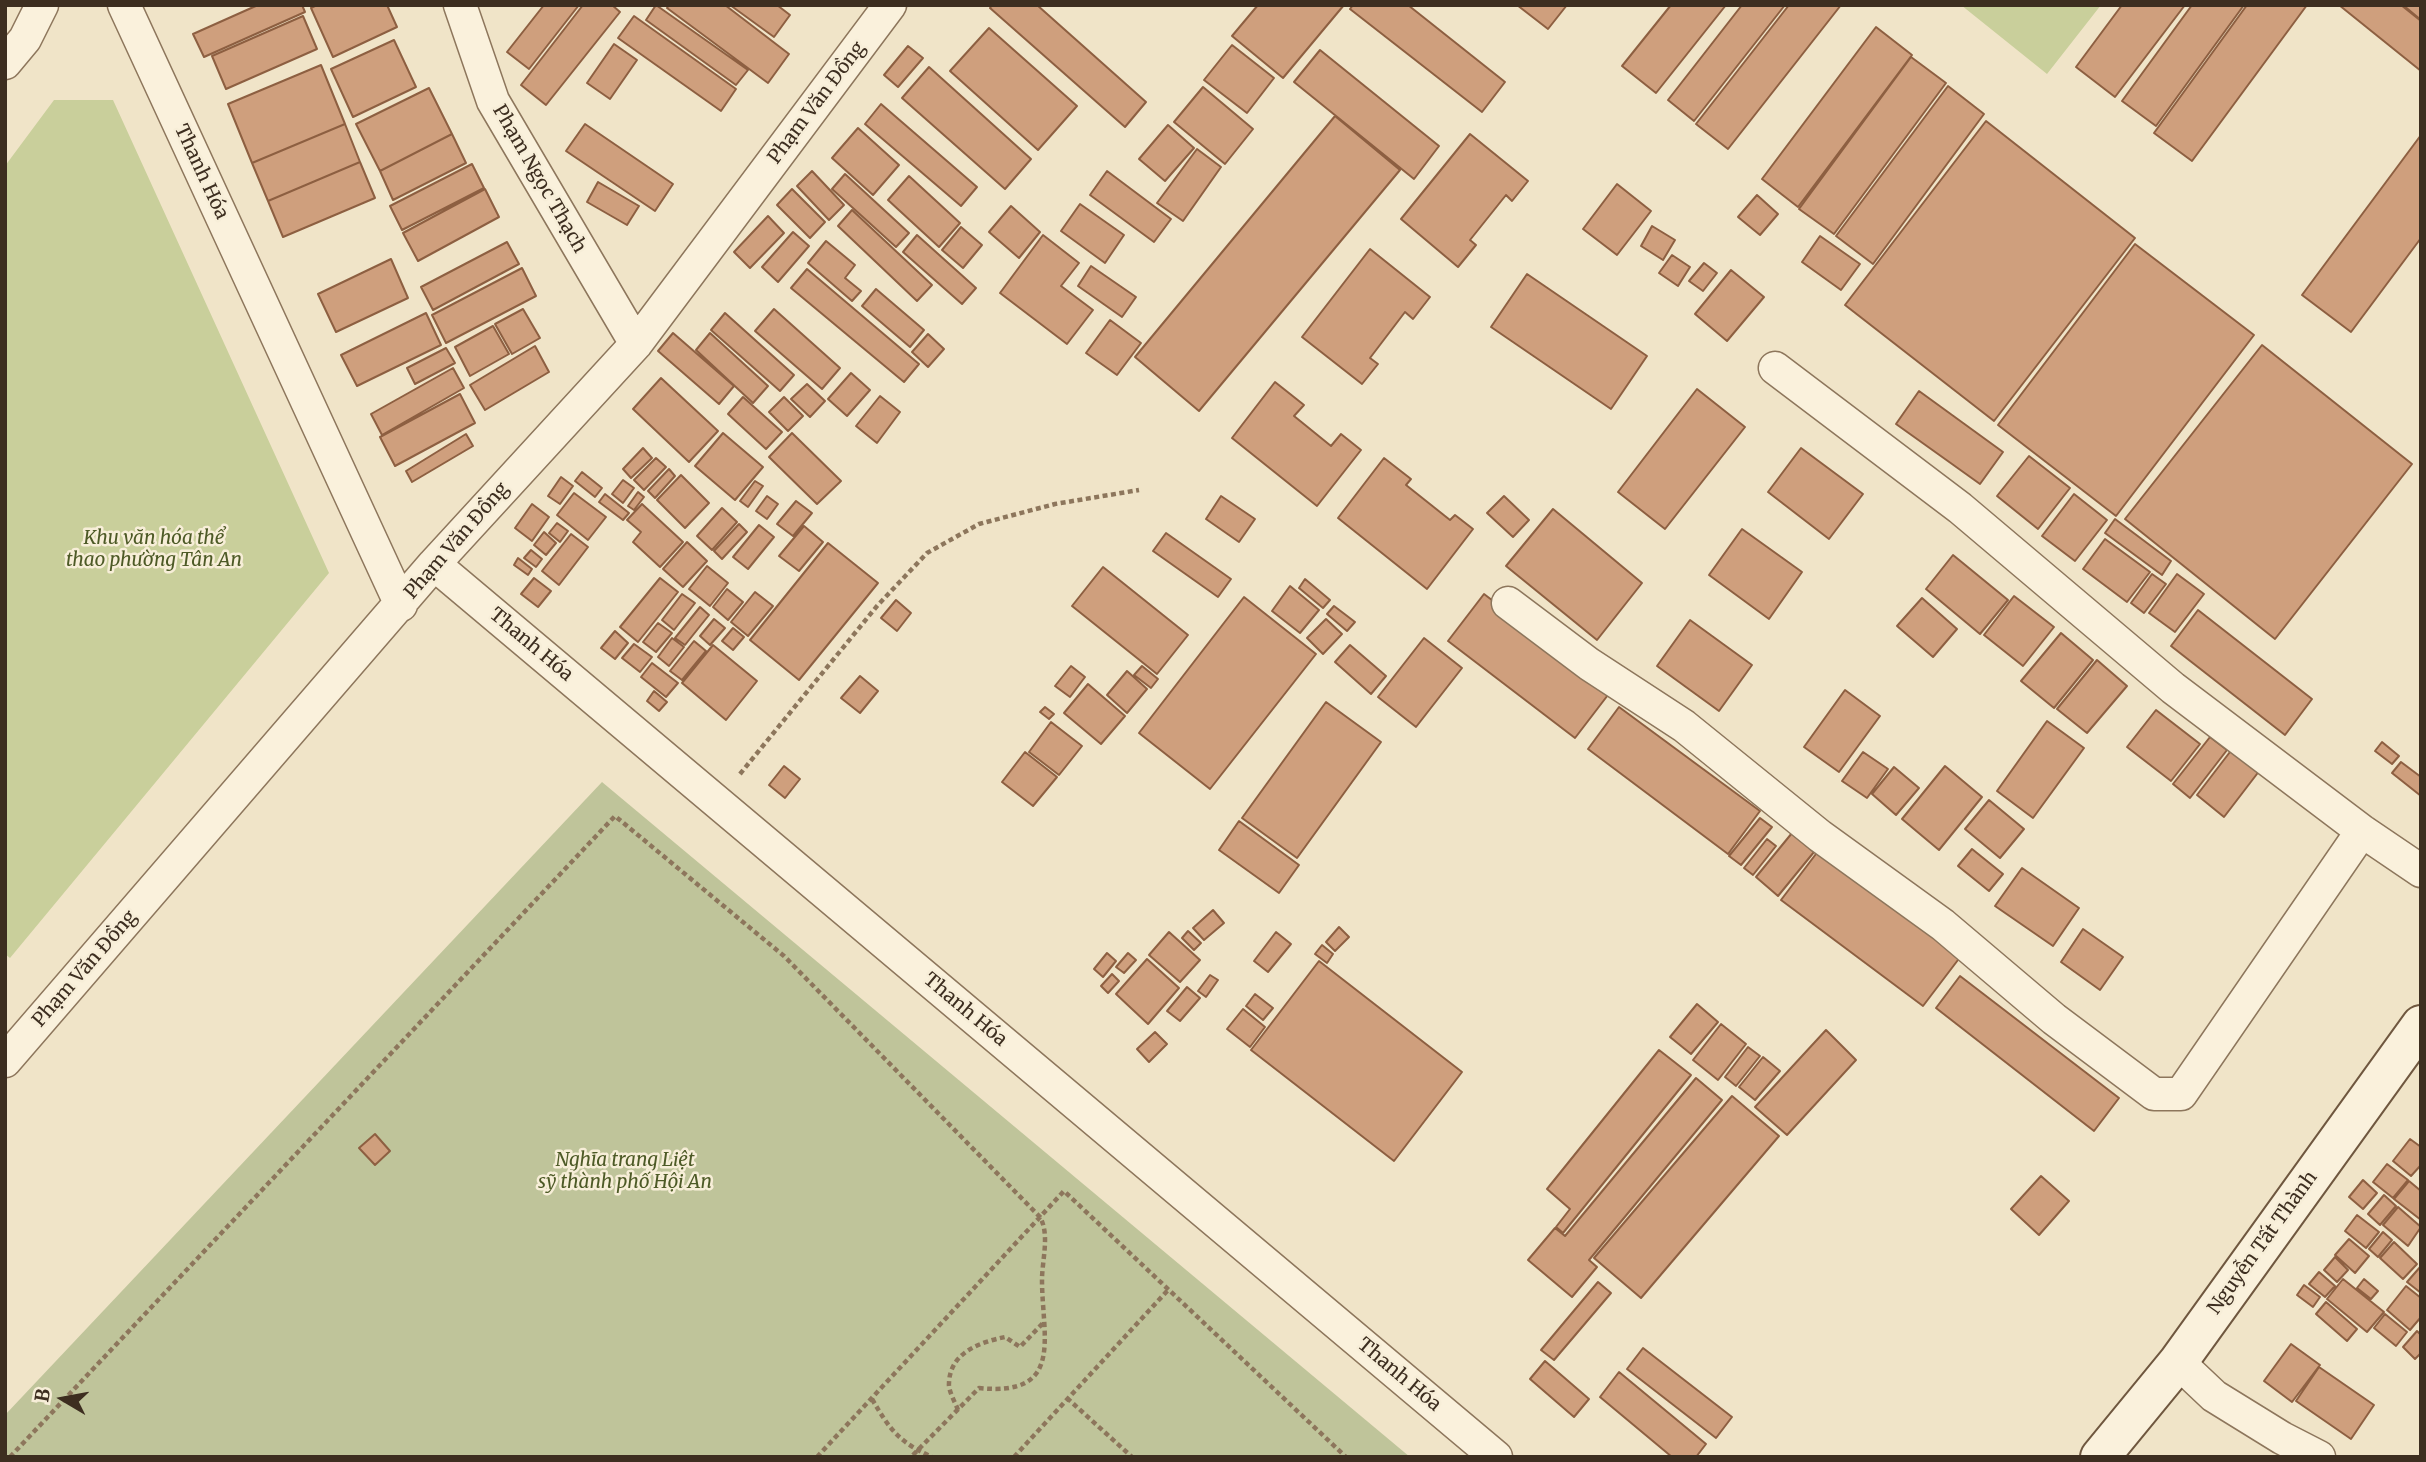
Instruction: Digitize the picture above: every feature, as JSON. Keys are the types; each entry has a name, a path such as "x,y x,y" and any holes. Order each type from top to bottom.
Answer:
{"main road":[{"name":"Nguyễn Tất Thành","path":"2100,1457 2178,1362 2421,1025"}],"street":[{"path":"5,63 25,39 41,5"},
{"name":"Thanh Hóa","path":"124,5 401,605"},
{"name":"Phạm Ngọc Thạch","path":"460,5 493,102 636,344"},
{"name":"Phạm Văn Đồng","path":"5,1061 434,564 636,344 890,5"},
{"path":"1775,368 1960,508 2174,688 2362,831 2421,871"},
{"name":"Thanh Hóa","path":"434,564 1496,1457"},
{"path":"1508,603 1589,664 1684,726 1820,836 1943,925 2054,1019 2154,1094 2181,1094 2362,831"},
{"path":"2178,1362 2214,1396 2282,1438 2319,1457"}],"path":[{"path":"718,802 877,606 927,552 979,524 1055,504 1139,490"},
{"path":"10,1457 615,816 784,956 1040,1217 1045,1226 1042,1281 1046,1353 1026,1385 1006,1391 979,1388 911,1457"},
{"path":"817,1457 1064,1191 1346,1457"},
{"path":"1014,1457 1169,1289"},
{"path":"957,1410 948,1383 958,1358 979,1342 1005,1337 1020,1347 1044,1322"},
{"path":"1067,1398 1132,1457"},
{"path":"872,1399 890,1430 917,1450 932,1457"}],"green space":[{"path":"1961,5 2101,5 2047,74"},
{"name":"Khu văn hóa thể thao phường Tân An","path":"54,100 113,100 329,573 10,958 5,954 5,166"},
{"name":"Nghĩa trang Liệt sỹ thành phố Hội An","path":"602,782 1410,1457 5,1457 5,1415"}],"building":[{"path":"258,5 302,5 305,12 204,57 193,34"},
{"path":"317,5 387,5 397,27 333,57 311,8"},
{"path":"544,5 579,5 529,69 507,52"},
{"path":"583,5 612,5 620,12 546,105 521,85"},
{"path":"656,5 748,70 736,85 646,20"},
{"path":"669,5 725,5 789,54 768,83 667,8"},
{"path":"730,5 777,5 790,15 774,37"},
{"path":"992,5 1037,5 1146,102 1125,127 990,8"},
{"path":"1258,5 1344,5 1283,78 1232,36"},
{"path":"1353,5 1408,5 1505,82 1482,112 1350,9"},
{"path":"1517,5 1567,5 1548,29"},
{"path":"1671,5 1726,5 1656,93 1622,66"},
{"path":"1742,5 1785,5 1694,121 1668,100"},
{"path":"1789,5 1841,5 1728,149 1696,124"},
{"path":"2122,5 2185,5 2115,97 2076,67"},
{"path":"2192,5 2244,5 2156,126 2122,101"},
{"path":"2247,5 2307,5 2192,161 2154,133"},
{"path":"2339,5 2401,5 2421,21 2421,71"},
{"path":"2403,5 2421,5 2421,20"},
{"path":"303,16 317,49 226,89 212,56"},
{"path":"634,16 736,89 721,111 618,38"},
{"path":"1876,27 1912,55 1798,207 1762,179"},
{"path":"989,28 1077,106 1038,150 950,71"},
{"path":"394,40 416,87 353,117 331,69"},
{"path":"614,44 637,60 610,99 587,83"},
{"path":"1232,45 1274,78 1247,113 1204,80"},
{"path":"908,46 923,58 898,87 884,75"},
{"path":"1320,50 1439,146 1414,179 1294,82"},
{"path":"1911,57 1946,83 1834,234 1799,209"},
{"path":"321,65 345,124 252,163 228,104"},
{"path":"929,67 1031,159 1005,189 902,98"},
{"path":"1948,86 1984,114 1873,264 1836,236"},
{"path":"1203,87 1253,129 1225,164 1174,122"},
{"path":"429,88 452,134 380,171 356,124"},
{"path":"881,104 977,187 961,206 865,124"},
{"path":"1335,116 1400,170 1199,411 1135,357"},
{"path":"1986,121 2135,238 1994,421 1845,305"},
{"path":"345,124 360,162 268,201 252,163"},
{"path":"585,124 673,184 655,211 566,151"},
{"path":"1168,125 1194,148 1165,181 1139,159"},
{"path":"858,128 899,165 873,195 832,158"},
{"path":"452,134 466,163 393,200 380,171"},
{"path":"1470,134 1528,181 1512,201 1506,195 1470,240 1476,245 1458,267 1401,219"},
{"path":"2421,135 2421,238 2351,332 2302,295"},
{"path":"1197,149 1221,167 1183,221 1157,203"},
{"path":"360,162 375,198 283,237 268,201"},
{"path":"472,164 484,188 402,230 390,206"},
{"path":"812,171 844,205 829,220 797,186"},
{"path":"1107,171 1171,219 1154,242 1090,195"},
{"path":"845,174 909,233 896,247 832,189"},
{"path":"909,176 960,223 939,247 888,200"},
{"path":"598,182 639,206 627,225 587,202"},
{"path":"1617,184 1651,211 1617,255 1583,229"},
{"path":"485,189 499,217 418,261 403,233"},
{"path":"792,189 825,222 810,238 777,205"},
{"path":"1757,195 1778,214 1760,235 1738,217"},
{"path":"1080,204 1124,235 1105,263 1061,231"},
{"path":"1011,206 1040,232 1019,258 989,232"},
{"path":"852,210 932,285 917,301 838,226"},
{"path":"768,216 784,233 750,268 734,252"},
{"path":"1652,226 1675,240 1663,260 1641,246"},
{"path":"961,227 982,245 963,268 942,250"},
{"path":"793,232 809,246 778,282 762,267"},
{"path":"917,235 976,288 962,304 903,252"},
{"path":"1043,235 1079,263 1061,286 1093,310 1067,344 1000,293"},
{"path":"1820,236 1860,264 1841,290 1802,262"},
{"path":"826,241 855,265 845,278 861,291 852,301 808,263"},
{"path":"507,242 519,264 433,310 421,287"},
{"path":"2135,244 2254,335 2116,516 1998,425"},
{"path":"1370,249 1430,297 1413,319 1405,312 1370,358 1378,364 1362,384 1302,337"},
{"path":"1672,255 1690,267 1678,286 1659,273"},
{"path":"391,259 408,298 336,332 318,294"},
{"path":"1704,263 1717,273 1703,291 1689,281"},
{"path":"1091,266 1136,297 1122,317 1078,286"},
{"path":"522,268 536,296 446,343 432,315"},
{"path":"807,269 919,364 904,382 791,288"},
{"path":"1731,270 1764,297 1727,341 1695,314"},
{"path":"1527,274 1647,356 1611,409 1491,327"},
{"path":"876,289 924,330 910,347 862,306"},
{"path":"523,309 540,338 512,354 495,324"},
{"path":"774,309 840,368 822,389 755,331"},
{"path":"426,313 441,345 357,386 341,355"},
{"path":"725,313 794,375 780,391 711,330"},
{"path":"1110,320 1141,343 1117,375 1086,353"},
{"path":"493,326 509,354 470,376 455,347"},
{"path":"673,333 734,386 719,404 658,351"},
{"path":"710,333 768,386 753,403 696,350"},
{"path":"928,334 944,349 928,367 912,352"},
{"path":"2262,345 2412,464 2275,639 2125,519"},
{"path":"535,346 549,372 485,410 470,385"},
{"path":"446,348 455,363 415,384 407,368"},
{"path":"453,368 464,388 382,435 371,414"},
{"path":"851,373 870,390 847,416 828,399"},
{"path":"661,378 718,431 689,462 633,409"},
{"path":"1275,382 1304,405 1294,416 1331,446 1341,434 1361,450 1317,506 1232,438"},
{"path":"807,384 825,401 810,417 791,399"},
{"path":"1697,389 1745,427 1665,529 1618,492"},
{"path":"1919,391 2003,452 1980,484 1896,424"},
{"path":"460,394 475,423 395,466 380,437"},
{"path":"880,396 900,412 877,443 856,426"},
{"path":"743,397 782,432 766,449 728,414"},
{"path":"784,397 803,416 788,431 769,412"},
{"path":"723,433 763,467 735,500 695,466"},
{"path":"792,433 841,481 817,504 769,457"},
{"path":"466,434 473,446 412,482 406,471"},
{"path":"643,448 652,458 631,478 623,469"},
{"path":"1801,448 1863,494 1829,539 1768,492"},
{"path":"2029,456 2070,488 2038,529 1997,496"},
{"path":"656,458 666,467 644,490 634,480"},
{"path":"1384,458 1411,479 1406,485 1450,520 1455,515 1473,529 1427,589 1338,518"},
{"path":"669,469 675,476 655,498 648,491"},
{"path":"582,472 602,488 595,497 575,481"},
{"path":"681,475 709,503 685,528 657,500"},
{"path":"561,477 573,486 560,504 548,496"},
{"path":"623,480 634,488 623,503 612,494"},
{"path":"755,481 763,486 748,507 740,501"},
{"path":"638,492 644,497 634,510 628,506"},
{"path":"574,493 606,517 588,540 557,515"},
{"path":"605,494 629,513 623,520 599,502"},
{"path":"2074,494 2107,520 2075,561 2042,536"},
{"path":"767,496 778,504 767,519 756,511"},
{"path":"1221,496 1255,519 1239,542 1206,519"},
{"path":"1504,496 1529,520 1513,537 1487,513"},
{"path":"796,501 812,513 793,536 777,524"},
{"path":"532,504 549,517 532,541 515,528"},
{"path":"642,504 683,542 660,567 633,542 641,532 627,520"},
{"path":"722,508 737,522 712,550 697,536"},
{"path":"1553,509 1642,583 1597,640 1506,566"},
{"path":"2115,519 2171,561 2162,575 2105,533"},
{"path":"557,523 568,531 560,542 549,533"},
{"path":"739,524 747,532 722,559 714,551"},
{"path":"759,525 774,537 748,569 733,557"},
{"path":"804,526 823,542 799,571 779,556"},
{"path":"1742,529 1802,572 1769,619 1709,575"},
{"path":"544,532 556,543 546,555 534,545"},
{"path":"1166,533 1231,579 1218,597 1153,551"},
{"path":"571,534 588,547 559,585 542,571"},
{"path":"2105,539 2150,572 2127,602 2083,569"},
{"path":"687,542 707,561 683,587 663,569"},
{"path":"828,543 878,583 799,680 750,640"},
{"path":"531,550 542,559 536,567 524,558"},
{"path":"1953,555 2008,600 1980,634 1926,589"},
{"path":"518,558 532,569 528,575 514,565"},
{"path":"707,566 728,583 710,606 689,589"},
{"path":"1103,567 1188,635 1157,674 1072,606"},
{"path":"2152,574 2166,584 2144,613 2131,603"},
{"path":"2177,574 2204,594 2175,632 2149,613"},
{"path":"534,578 551,591 538,607 521,594"},
{"path":"660,578 678,592 638,642 620,627"},
{"path":"1305,579 1330,600 1323,608 1299,588"},
{"path":"1290,586 1319,610 1300,633 1272,611"},
{"path":"727,589 743,602 728,620 713,607"},
{"path":"755,592 773,606 748,636 731,622"},
{"path":"682,594 695,603 674,630 662,620"},
{"path":"1484,594 1611,691 1575,738 1448,641"},
{"path":"2014,596 2054,627 2023,666 1984,635"},
{"path":"1244,597 1316,654 1210,789 1139,733"},
{"path":"1922,598 1957,629 1933,657 1897,626"},
{"path":"896,600 911,613 897,631 881,618"},
{"path":"1334,606 1355,622 1347,631 1327,614"},
{"path":"700,607 709,615 685,645 675,638"},
{"path":"2198,610 2312,699 2285,735 2171,646"},
{"path":"714,619 725,628 710,645 700,636"},
{"path":"1326,619 1342,634 1323,654 1307,638"},
{"path":"1690,620 1752,665 1719,711 1657,666"},
{"path":"658,623 672,633 656,652 643,642"},
{"path":"733,628 744,637 733,650 722,641"},
{"path":"615,631 628,643 615,659 601,648"},
{"path":"2061,633 2093,660 2054,708 2021,681"},
{"path":"672,638 684,647 669,666 658,657"},
{"path":"1424,638 1462,668 1416,727 1378,697"},
{"path":"694,641 706,651 682,680 670,671"},
{"path":"634,644 652,657 640,672 622,658"},
{"path":"713,645 757,681 726,720 682,683"},
{"path":"1350,645 1386,676 1371,694 1335,662"},
{"path":"2097,660 2127,686 2087,733 2057,709"},
{"path":"652,663 678,683 666,697 641,677"},
{"path":"1071,666 1085,677 1070,697 1055,686"},
{"path":"1142,666 1158,679 1151,688 1134,675"},
{"path":"1127,671 1147,689 1127,713 1107,695"},
{"path":"860,676 878,691 860,713 841,698"},
{"path":"1088,684 1125,716 1101,744 1064,713"},
{"path":"1845,690 1880,716 1839,772 1804,747"},
{"path":"654,691 667,702 659,711 647,701"},
{"path":"1326,702 1381,742 1297,858 1242,818"},
{"path":"1045,707 1054,714 1049,719 1040,712"},
{"path":"1619,707 1760,811 1728,854 1588,749"},
{"path":"2156,710 2200,744 2171,781 2127,747"},
{"path":"2047,721 2084,748 2033,818 1997,791"},
{"path":"1051,722 1082,746 1059,775 1029,752"},
{"path":"2210,737 2227,750 2190,798 2173,784"},
{"path":"2382,742 2399,756 2392,764 2375,751"},
{"path":"2233,748 2260,770 2224,817 2197,795"},
{"path":"1025,752 1057,777 1033,806 1002,782"},
{"path":"1863,752 1888,769 1867,798 1842,781"},
{"path":"2401,762 2421,777 2421,796 2392,773"},
{"path":"784,766 800,779 785,798 769,785"},
{"path":"1945,766 1982,797 1939,850 1902,819"},
{"path":"1894,767 1919,788 1896,815 1872,794"},
{"path":"1989,800 2024,829 2000,858 1965,829"},
{"path":"1760,818 1772,827 1741,865 1729,856"},
{"path":"1239,821 1299,865 1279,893 1219,850"},
{"path":"1792,833 1814,852 1778,896 1756,877"},
{"path":"1767,839 1776,846 1753,875 1744,868"},
{"path":"1822,846 1964,952 1923,1006 1781,900"},
{"path":"1972,849 2003,874 1989,891 1958,866"},
{"path":"2022,868 2079,908 2053,946 1995,906"},
{"path":"1213,910 1224,923 1204,940 1193,928"},
{"path":"1339,927 1349,937 1335,951 1326,942"},
{"path":"2083,929 2123,957 2100,990 2061,962"},
{"path":"1188,931 1201,943 1194,950 1182,938"},
{"path":"1169,932 1200,960 1180,982 1149,955"},
{"path":"1276,932 1291,944 1268,972 1254,961"},
{"path":"1322,945 1333,954 1327,963 1315,954"},
{"path":"1107,953 1116,961 1103,977 1094,969"},
{"path":"1128,953 1136,960 1124,973 1116,967"},
{"path":"1147,959 1179,988 1148,1024 1116,994"},
{"path":"1319,961 1462,1072 1394,1161 1251,1050"},
{"path":"1112,974 1119,981 1108,993 1101,986"},
{"path":"1210,975 1218,980 1206,997 1198,991"},
{"path":"1960,976 2119,1098 2094,1131 1936,1008"},
{"path":"1187,987 1200,998 1180,1021 1167,1011"},
{"path":"1255,994 1273,1008 1263,1020 1246,1006"},
{"path":"1697,1004 1718,1022 1691,1054 1670,1037"},
{"path":"1243,1009 1265,1027 1250,1047 1227,1029"},
{"path":"1721,1024 1746,1044 1718,1080 1693,1060"},
{"path":"1826,1030 1856,1060 1787,1135 1755,1107"},
{"path":"1155,1032 1167,1044 1149,1062 1137,1049"},
{"path":"1748,1047 1760,1056 1736,1086 1725,1077"},
{"path":"1659,1050 1691,1075 1563,1233 1556,1227 1570,1209 1547,1189"},
{"path":"1763,1057 1780,1071 1755,1100 1739,1087"},
{"path":"1696,1078 1722,1100 1589,1260 1597,1267 1572,1297 1528,1260 1555,1228 1565,1236"},
{"path":"1732,1096 1779,1136 1641,1298 1594,1258"},
{"path":"375,1134 390,1151 375,1165 359,1148"},
{"path":"2410,1139 2421,1147 2421,1165 2411,1176 2393,1161"},
{"path":"2387,1164 2408,1180 2393,1198 2373,1182"},
{"path":"2041,1176 2069,1201 2039,1235 2011,1209"},
{"path":"2363,1180 2377,1193 2363,1209 2349,1197"},
{"path":"2409,1181 2421,1191 2421,1220 2394,1199"},
{"path":"2384,1195 2396,1206 2380,1225 2368,1214"},
{"path":"2398,1207 2421,1227 2408,1246 2383,1225"},
{"path":"2357,1215 2379,1232 2366,1248 2345,1231"},
{"path":"2383,1232 2392,1240 2378,1257 2369,1249"},
{"path":"2349,1239 2369,1256 2355,1273 2335,1255"},
{"path":"2394,1242 2417,1264 2403,1279 2380,1258"},
{"path":"2335,1257 2348,1270 2337,1282 2324,1270"},
{"path":"2421,1266 2421,1293 2407,1282"},
{"path":"2319,1272 2335,1286 2325,1297 2309,1284"},
{"path":"2343,1279 2384,1312 2367,1332 2327,1299"},
{"path":"2364,1279 2378,1291 2371,1299 2357,1288"},
{"path":"1598,1282 1611,1293 1554,1360 1541,1350"},
{"path":"2304,1285 2320,1297 2313,1307 2297,1295"},
{"path":"2406,1286 2421,1298 2421,1317 2410,1330 2387,1310"},
{"path":"2326,1302 2357,1329 2347,1341 2316,1314"},
{"path":"2385,1314 2407,1332 2396,1346 2374,1328"},
{"path":"2417,1331 2421,1335 2421,1353 2415,1359 2403,1347"},
{"path":"2291,1344 2320,1365 2292,1402 2264,1381"},
{"path":"1643,1348 1732,1417 1716,1438 1627,1369"},
{"path":"1545,1361 1589,1399 1574,1417 1530,1379"},
{"path":"2319,1367 2374,1405 2351,1439 2296,1401"},
{"path":"1619,1372 1706,1444 1696,1457 1672,1457 1600,1397"}]}
